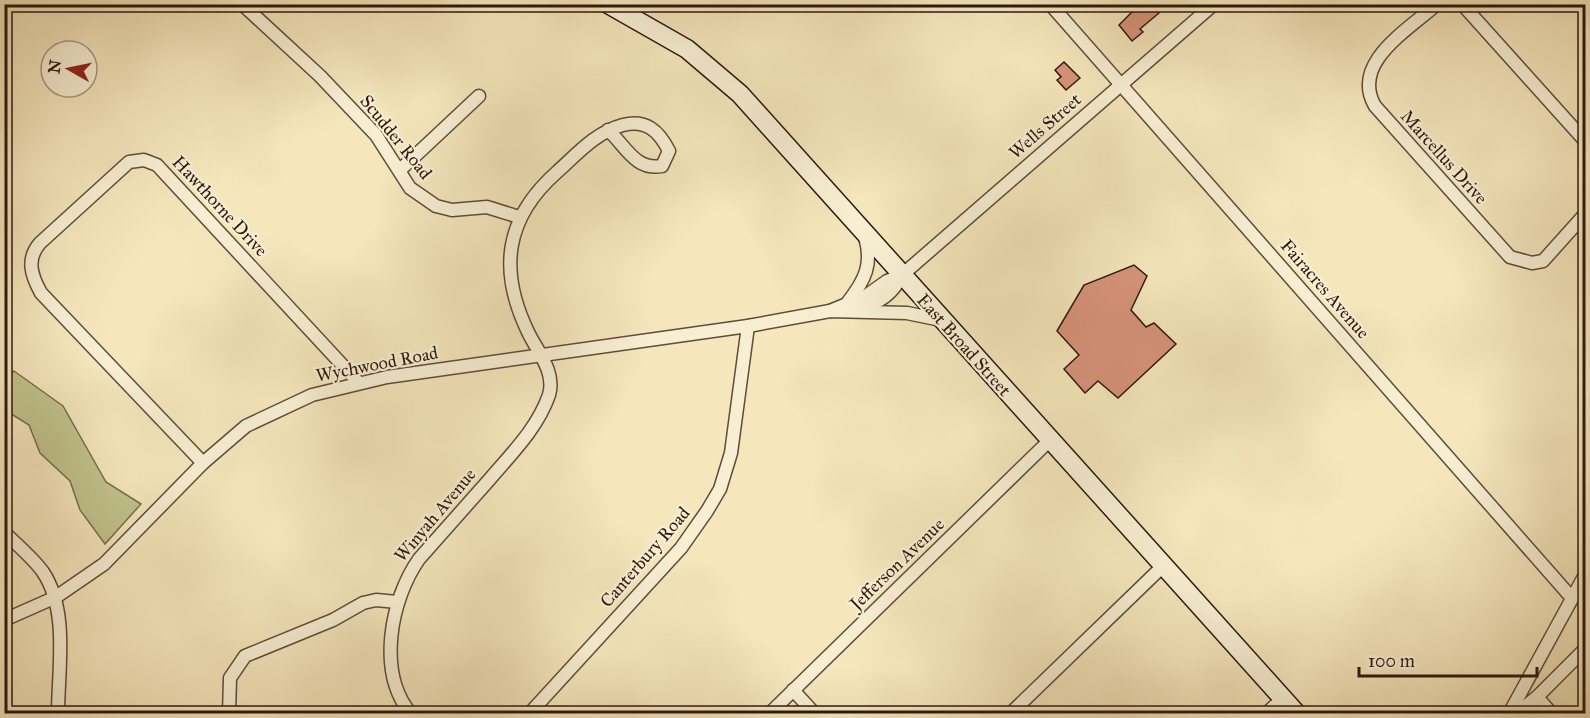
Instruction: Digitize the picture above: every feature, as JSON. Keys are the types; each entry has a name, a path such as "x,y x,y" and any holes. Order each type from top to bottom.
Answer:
{"street":[{"name":"Scudder Road","path":"242,4 320,76 376,135 410,188 436,206 452,210 487,207 519,217"},
{"name":"East Broad Street","path":"608,4 687,49 723,78 787,143 863,233 1297,714"},
{"name":"Fairacres Avenue","path":"1050,4 1571,597"},
{"name":"Wells Street","path":"902,275 1214,4"},
{"name":"Marcellus Drive","path":"1437,4 1376,58 1368,77 1368,94 1375,106 1510,257 1532,263 1543,261 1586,213"},
{"path":"1462,4 1586,142"},
{"path":"400,170 479,96"},
{"path":"519,217 526,204 548,180 608,130 640,123 652,128 662,136 669,151 662,166 649,168 636,161 608,130"},
{"name":"Hawthorne Drive","path":"203,463 41,293 31,271 33,251 40,243 129,162 144,160 157,165 359,383"},
{"name":"Winyah Avenue","path":"411,714 397,686 393,666 393,622 405,580 419,559 536,423 550,392 550,377 541,355 527,332 514,297 510,259 519,217"},
{"path":"849,308 867,273 869,251 863,233"},
{"name":"Wychwood Road","path":"849,308 887,281 902,275"},
{"name":"Wychwood Road","path":"4,620 56,597 104,564 203,463 246,426 312,395 359,383 748,326 849,308 907,313 941,320"},
{"name":"Canterbury Road","path":"529,714 681,548 720,489 731,453 748,326"},
{"name":"Jefferson Avenue","path":"769,714 1050,440"},
{"path":"4,532 42,571 56,597 59,630 58,714"},
{"path":"1010,714 1163,566"},
{"path":"1509,714 1586,573"},
{"path":"229,714 230,678 245,656 333,621 363,603 376,600 397,602"},
{"path":"1516,714 1537,697 1586,648"},
{"path":"793,690 815,714"},
{"path":"1537,697 1552,714"},
{"path":"1266,714 1283,698"}],"green space":[{"path":"14,371 63,406 106,482 141,504 105,544 80,510 70,481 40,453 29,425 5,410 5,380"}],"building":[{"path":"1140,4 1152,4 1159,13 1140,29 1143,32 1132,41 1119,25"},
{"path":"1064,62 1080,78 1066,90 1057,80 1061,77 1055,70"},
{"path":"1134,265 1147,276 1131,310 1146,327 1154,323 1176,344 1118,398 1098,381 1085,393 1064,369 1079,355 1057,331 1084,285"}]}
